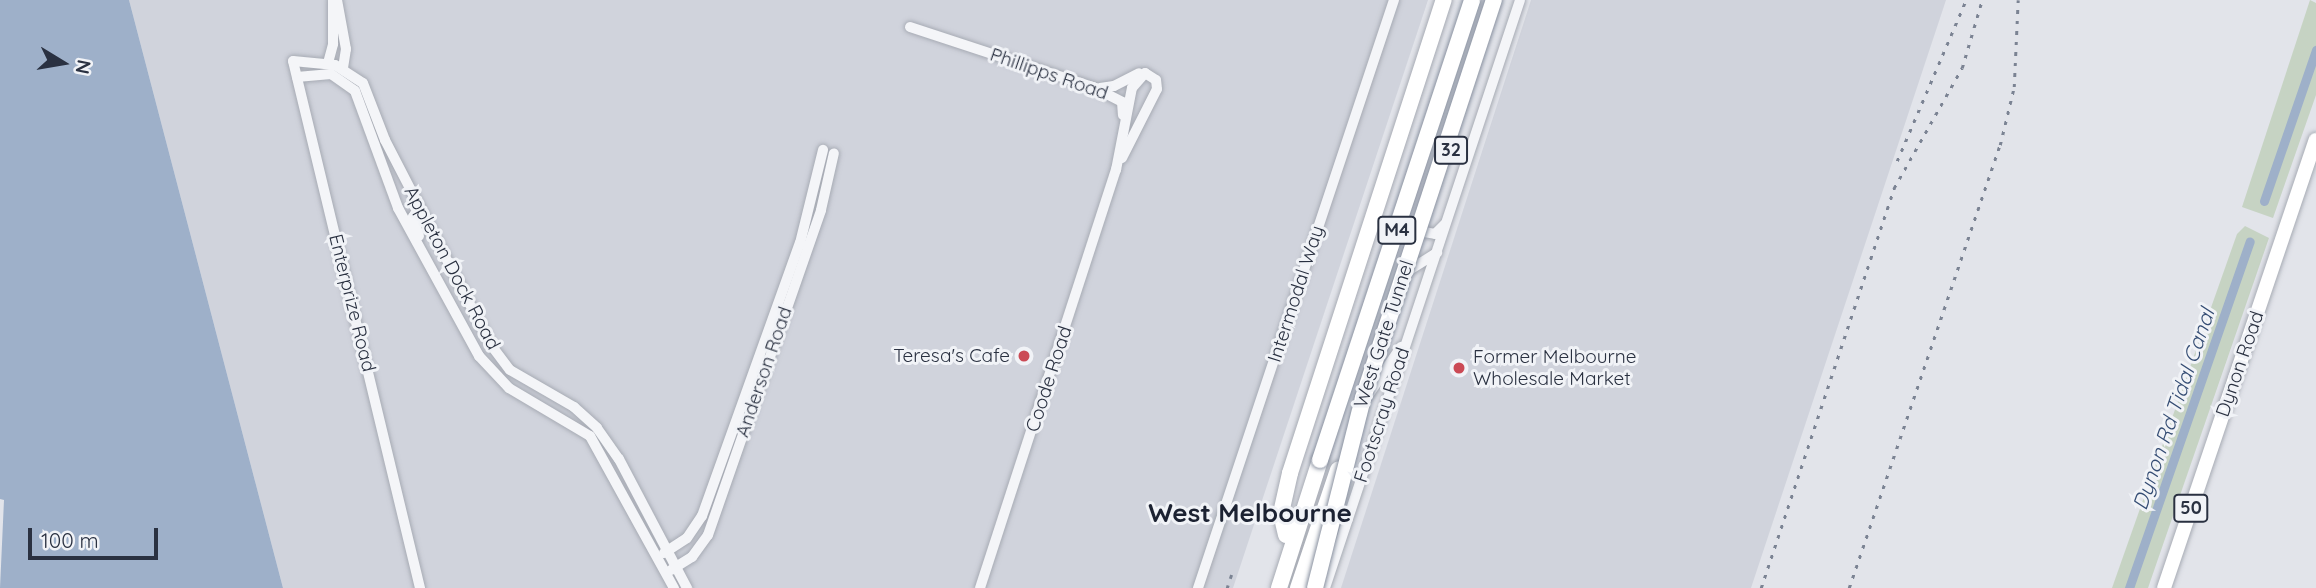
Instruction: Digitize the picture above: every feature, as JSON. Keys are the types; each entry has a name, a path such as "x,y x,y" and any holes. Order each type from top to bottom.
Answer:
{"highway":[{"path":"1289,540 1281,513 1286,486 1444,0"},
{"name":"West Gate Tunnel","path":"1278,588 1289,540 1472,0"},
{"name":"West Gate Tunnel","path":"1298,588 1365,397 1494,0"},
{"path":"1315,588 1365,397"}],"main road":[{"name":"32","path":"1411,269 1501,0"},
{"name":"Dynon Road","path":"2164,588 2316,140"}],"street":[{"path":"335,0 346,49 343,68 328,64 333,44 335,0"},
{"name":"Intermodal Way","path":"1198,588 1394,0"},
{"name":"Footscray Road","path":"1325,588 1520,0"},
{"name":"Phillipps Road","path":"910,27 1093,87 1123,103 1116,170"},
{"name":"Enterprize Road","path":"328,64 293,61 412,544 420,588"},
{"name":"Appleton Dock Road","path":"343,68 363,83 419,207 503,363 573,407 597,428 619,459 671,570 674,588"},
{"path":"1478,68 1496,74"},
{"path":"1093,87 1114,86 1144,73"},
{"name":"Coode Road","path":"980,588 1116,170 1130,94 1144,73 1156,80 1157,89 1116,170"},
{"name":"Appleton Dock Road","path":"297,77 331,74 355,91 398,208 491,372 509,388 590,436 663,553"},
{"name":"Anderson Road","path":"663,553 694,529 710,495 800,243 829,151 821,210 708,535 692,557 671,570"},
{"path":"419,207 414,225 451,305"},
{"path":"1424,232 1438,232 1449,216"},
{"path":"1411,269 1438,250"},
{"name":"Footscray Road","path":"1365,397 1413,322"},
{"name":"Enterprize Road","path":"412,544 427,588"},
{"name":"Appleton Dock Road","path":"671,570 687,588"}],"shaded area":[{"path":"129,0 1428,0 1233,588 283,588"},
{"path":"1531,0 1946,0 1751,588 1341,588"}],"green space":[{"path":"2310,0 2316,3 2316,95 2273,218 2242,207"},
{"path":"2245,226 2269,238 2148,588 2112,588 2237,234"}],"water":[{"path":"0,0 129,0 283,588 0,588 4,500 0,499"}],"waterway":[{"name":"Dynon Rd Tidal Canal","path":"2264,201 2316,50"},
{"name":"Dynon Rd Tidal Canal","path":"2129,588 2250,241"}],"railway":[{"path":"1897,161 1966,0"},
{"path":"1761,588 1894,188 1962,68 1982,0"},
{"path":"1849,588 2000,145 2014,87 2018,0"},
{"path":"1227,588 1232,573"}],"place":[{"name":"Teresa's Cafe","path":"1024,356"},
{"name":"Former Melbourne Wholesale Market","path":"1459,368"}],"district":[{"name":"West Melbourne","path":"1250,513"}]}
